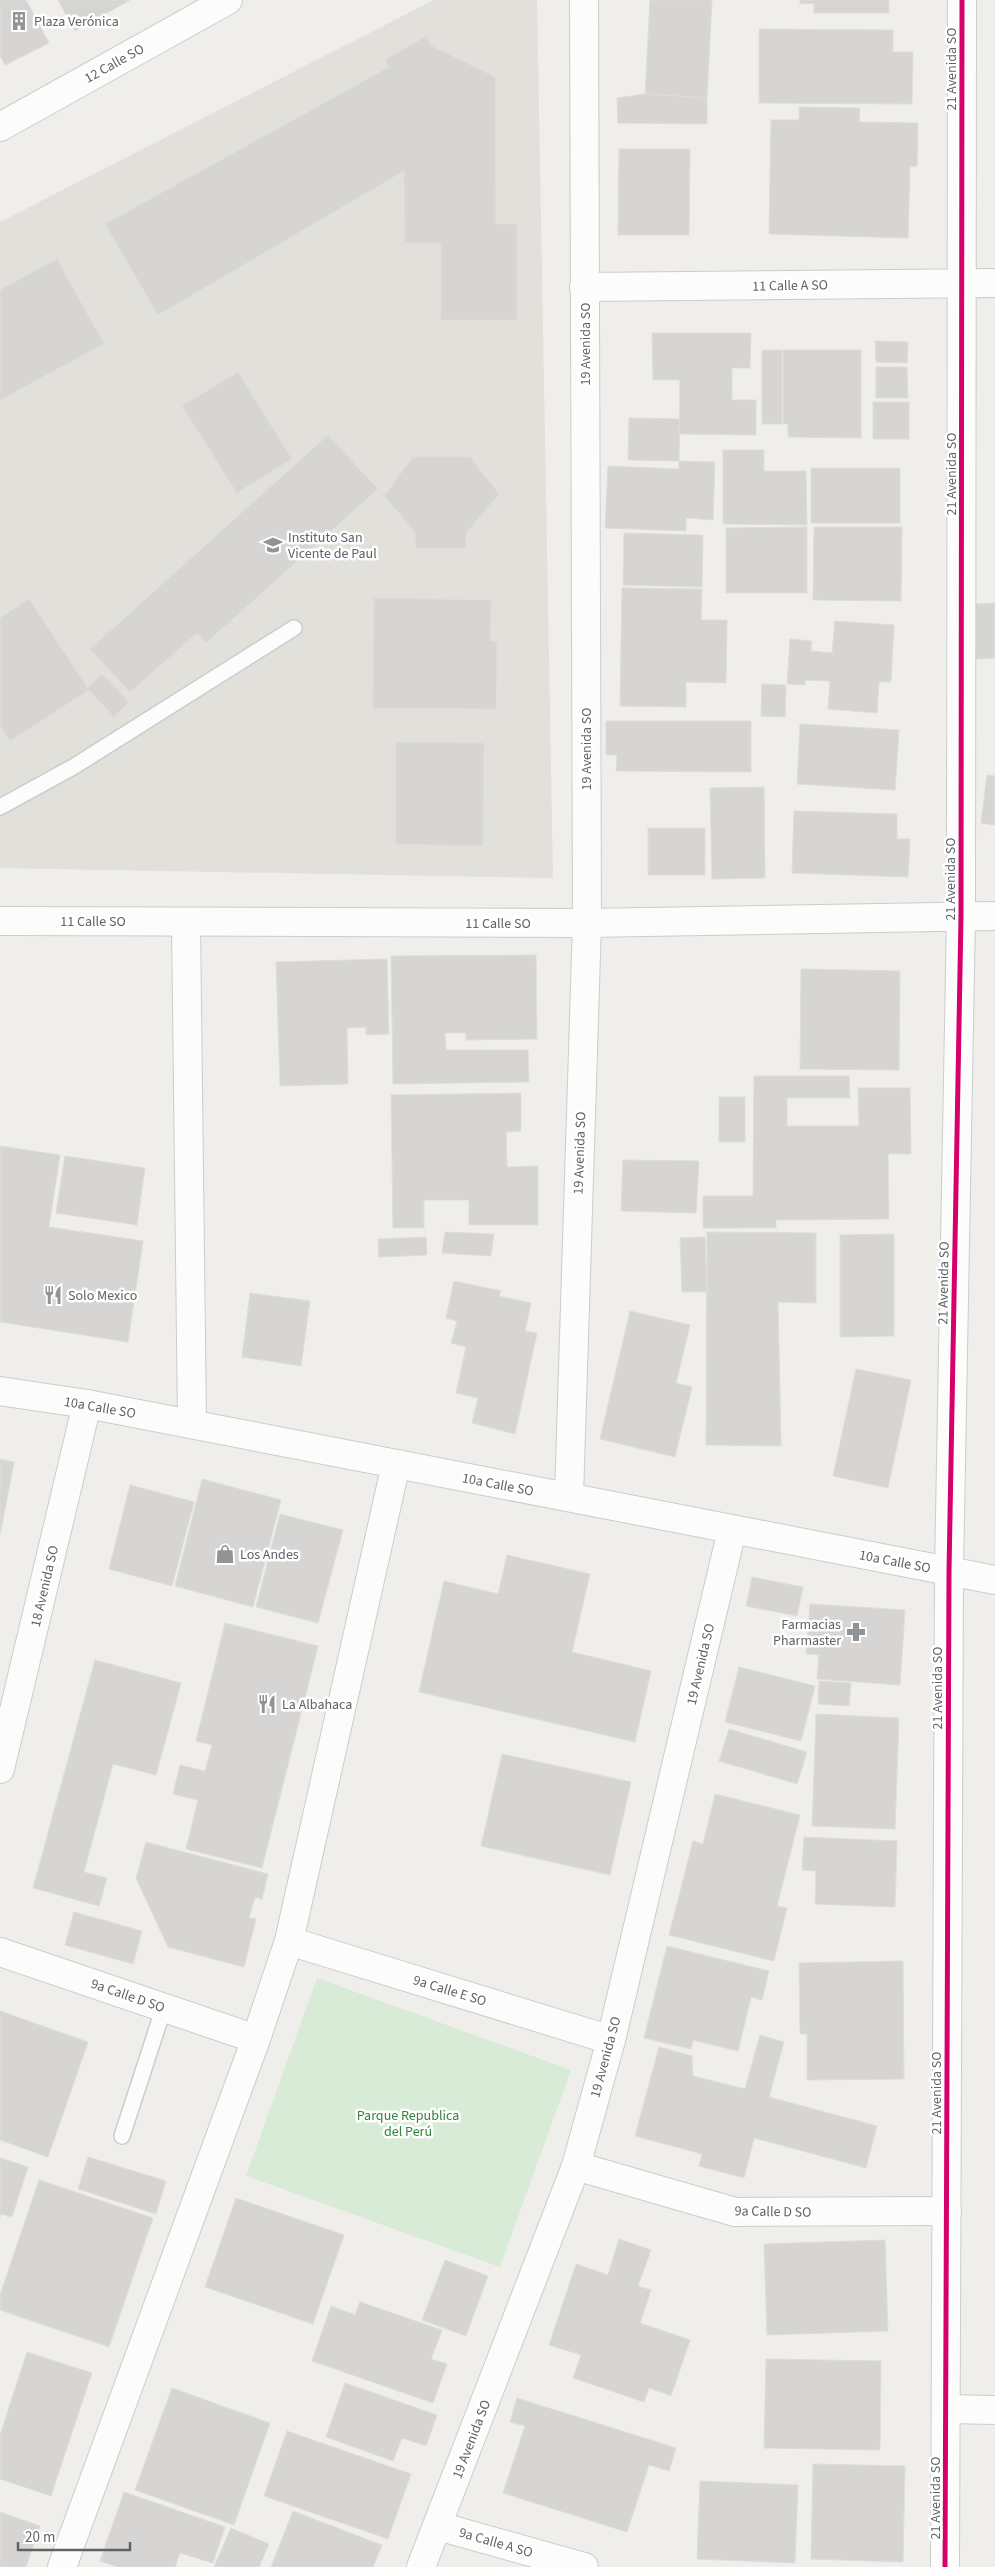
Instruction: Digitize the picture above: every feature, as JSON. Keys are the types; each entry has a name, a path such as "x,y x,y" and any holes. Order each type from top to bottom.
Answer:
{"street":[{"name":"12 Calle SO","path":"0,127 228,0"},
{"name":"19 Avenida SO","path":"568,1497 587,923 584,0"},
{"name":"21 Avenida SO","path":"945,2567 949,1571 961,916 962,0"},
{"name":"11 Calle A SO","path":"584,287 995,283"},
{"name":"11 Calle SO","path":"0,921 587,923 995,916"},
{"path":"186,922 192,1424"},
{"name":"10a Calle SO","path":"0,1391 87,1404 995,1580"},
{"name":"18 Avenida SO","path":"0,1769 87,1404"},
{"path":"62,2567 256,2039 289,1941 396,1464"},
{"name":"19 Avenida SO","path":"421,2567 576,2166 611,2040 732,1530"},
{"name":"9a Calle E SO","path":"289,1941 611,2040"},
{"name":"9a Calle D SO","path":"0,1952 256,2039"},
{"name":"9a Calle D SO","path":"576,2166 734,2212 947,2211"},
{"path":"946,2409 995,2410"},
{"name":"9a Calle A SO","path":"438,2526 584,2567"}],"lane":[{"path":"0,807 73,766 294,628"},
{"path":"122,2136 164,2007"}],"shaded area":[{"name":"Instituto San Vicente de Paul","path":"434,0 537,0 553,878 0,868 0,222"}],"green space":[{"name":"Parque Republica del Perú","path":"317,1978 571,2070 500,2267 246,2176"}],"building":[{"name":"Plaza Verónica","path":"0,0 26,0 49,43 5,65 0,56"},
{"path":"58,0 130,0 75,31"},
{"path":"650,0 712,0 707,98 645,94"},
{"path":"800,0 889,0 889,13 814,13 814,3 800,4"},
{"path":"759,29 893,30 893,52 913,52 912,104 759,103"},
{"path":"426,36 430,45 495,77 496,224 517,224 517,320 441,320 441,243 405,243 404,171 158,315 105,224 389,67 385,60"},
{"path":"645,94 707,98 707,124 618,123 617,98"},
{"path":"799,107 860,108 859,122 918,123 917,166 910,167 908,238 769,234 771,120 799,120"},
{"path":"619,149 690,149 689,235 618,235"},
{"path":"57,259 104,344 0,400 0,290"},
{"path":"652,333 751,333 750,368 732,368 732,400 756,400 756,435 679,434 680,380 653,380"},
{"path":"875,341 908,342 907,363 876,362"},
{"path":"762,350 782,350 782,424 762,424"},
{"path":"783,350 861,350 861,438 788,437 788,424 783,424"},
{"path":"876,367 907,367 908,398 876,398"},
{"path":"238,372 292,459 237,493 182,406"},
{"path":"873,402 909,402 909,439 873,439"},
{"path":"629,418 680,419 679,461 628,460"},
{"path":"328,435 378,489 206,643 197,633 130,692 90,649"},
{"path":"723,450 764,450 764,471 806,471 807,525 723,524"},
{"path":"413,457 470,457 499,494 466,533 466,548 415,548 416,533 384,496"},
{"path":"679,461 715,462 713,520 686,518 686,531 605,528 608,466 679,469"},
{"path":"811,468 900,468 900,523 811,523"},
{"path":"807,527 807,593 726,593 726,528"},
{"path":"814,527 902,527 901,601 813,600"},
{"path":"624,533 703,535 702,587 623,585"},
{"path":"622,588 702,589 701,620 727,620 726,683 686,682 686,707 620,706"},
{"path":"374,598 491,600 490,641 497,642 496,709 373,708"},
{"path":"29,599 89,690 10,741 0,725 0,618"},
{"path":"995,603 995,658 976,659 975,604"},
{"path":"835,621 894,625 891,682 879,682 877,713 828,709 830,681 805,680 805,685 787,684 790,639 812,641 811,651 832,653"},
{"path":"102,674 129,702 114,717 87,688"},
{"path":"762,684 786,685 785,717 761,716"},
{"path":"606,721 751,721 751,772 616,771 617,755 606,755"},
{"path":"800,724 899,730 895,790 797,784"},
{"path":"396,742 484,743 483,846 396,844"},
{"path":"987,775 995,776 995,825 981,823"},
{"path":"764,787 765,878 712,879 710,788"},
{"path":"794,811 897,814 897,839 910,839 908,877 792,873"},
{"path":"648,828 705,828 705,875 648,875"},
{"path":"536,955 537,1039 466,1040 466,1033 445,1033 446,1050 528,1050 529,1082 393,1084 391,956"},
{"path":"387,959 389,1034 366,1035 366,1027 347,1028 348,1084 280,1086 276,962"},
{"path":"801,969 900,971 899,1070 800,1069"},
{"path":"754,1076 849,1076 850,1098 787,1098 787,1126 859,1126 858,1088 910,1088 911,1154 888,1154 889,1219 776,1220 776,1228 703,1228 703,1196 753,1196"},
{"path":"521,1093 521,1131 506,1132 507,1167 538,1166 538,1225 469,1225 469,1200 424,1200 424,1228 393,1228 391,1095"},
{"path":"719,1097 745,1097 745,1142 719,1142"},
{"path":"0,1146 60,1155 49,1227 143,1241 128,1342 0,1322"},
{"path":"65,1156 145,1168 137,1225 56,1213"},
{"path":"623,1160 699,1161 696,1213 621,1211"},
{"path":"445,1232 494,1234 491,1256 442,1253"},
{"path":"707,1232 816,1233 816,1303 778,1302 781,1446 706,1445"},
{"path":"894,1234 894,1336 840,1337 840,1235"},
{"path":"426,1237 427,1255 379,1257 378,1239"},
{"path":"705,1237 707,1292 682,1292 680,1238"},
{"path":"454,1281 501,1291 499,1296 531,1303 525,1331 537,1333 515,1434 472,1423 478,1398 456,1393 466,1347 451,1343 457,1321 446,1318"},
{"path":"250,1293 310,1301 301,1366 242,1357"},
{"path":"630,1311 690,1325 676,1383 692,1387 675,1457 600,1439"},
{"path":"856,1369 911,1380 888,1488 833,1476"},
{"path":"0,1459 14,1462 0,1535"},
{"name":"Los Andes","path":"202,1479 281,1500 253,1607 175,1586"},
{"path":"130,1485 194,1502 172,1586 109,1569"},
{"path":"280,1514 343,1530 318,1623 256,1607"},
{"path":"507,1555 590,1574 572,1652 651,1671 635,1742 419,1692 444,1581 498,1594"},
{"path":"752,1577 803,1587 797,1616 746,1606"},
{"name":"Farmacias Pharmaster","path":"810,1604 905,1610 900,1685 817,1679 819,1655 806,1654"},
{"path":"225,1623 318,1646 262,1868 186,1849 198,1800 173,1794 180,1765 205,1771 212,1745 196,1741"},
{"path":"95,1660 181,1683 156,1775 113,1764 84,1872 107,1878 99,1906 33,1888"},
{"path":"739,1667 815,1686 801,1741 725,1722"},
{"path":"819,1681 851,1683 849,1706 818,1704"},
{"path":"816,1714 899,1718 895,1829 812,1826"},
{"path":"729,1729 807,1752 797,1784 719,1761"},
{"path":"502,1754 631,1782 610,1875 481,1846"},
{"path":"715,1794 800,1815 777,1906 787,1908 774,1961 669,1935 693,1841 703,1844"},
{"path":"804,1837 897,1841 895,1907 815,1904 816,1871 802,1870"},
{"path":"146,1842 268,1874 262,1899 255,1897 249,1918 256,1919 244,1967 168,1947 136,1878"},
{"path":"74,1912 142,1931 133,1964 65,1945"},
{"path":"667,1946 769,1971 762,2000 751,1997 738,2051 693,2040 691,2049 644,2038"},
{"path":"903,1961 904,2079 807,2080 807,2034 800,2034 799,1963"},
{"path":"0,2011 88,2042 48,2157 0,2140"},
{"path":"760,2035 784,2042 769,2097 877,2126 866,2168 754,2138 744,2178 699,2166 702,2154 635,2136 659,2047 692,2056 693,2076 745,2089"},
{"path":"88,2157 166,2181 156,2214 78,2189"},
{"path":"0,2158 28,2167 12,2217 1,2214 0,2218"},
{"path":"39,2180 153,2218 109,2347 0,2310 0,2295"},
{"path":"236,2198 344,2235 313,2324 205,2287"},
{"path":"619,2239 651,2250 638,2286 651,2290 640,2323 690,2340 671,2396 649,2388 644,2402 573,2378 581,2355 549,2345 576,2264 608,2275"},
{"path":"885,2240 888,2331 767,2335 764,2244"},
{"path":"445,2260 488,2276 466,2336 422,2320"},
{"path":"360,2302 442,2330 431,2359 447,2364 433,2403 312,2361 331,2306 355,2315"},
{"path":"27,2352 92,2373 51,2496 0,2479 0,2435"},
{"path":"766,2359 881,2361 880,2450 764,2448"},
{"path":"345,2383 437,2415 426,2446 402,2438 393,2461 326,2437"},
{"path":"172,2388 270,2423 234,2525 135,2490"},
{"path":"517,2398 676,2448 669,2471 649,2465 627,2532 503,2493 525,2426 510,2422"},
{"path":"287,2431 411,2474 388,2539 264,2496"},
{"path":"813,2464 905,2466 903,2562 811,2559"},
{"path":"700,2481 798,2485 795,2563 697,2559"},
{"path":"124,2492 225,2527 213,2563 180,2553 175,2567 118,2567 100,2561"},
{"path":"293,2511 382,2545 373,2567 271,2567"},
{"path":"0,2512 40,2526 26,2567 0,2567"},
{"path":"231,2528 269,2544 259,2567 214,2567"}],"cycle path":[{"path":"945,2567 949,1571 961,916 962,0"}],"place":[{"name":"Plaza Verónica","path":"19,21"},
{"name":"Instituto San Vicente de Paul","path":"273,545"},
{"name":"Solo Mexico","path":"53,1295"},
{"name":"Los Andes","path":"225,1554"},
{"name":"Farmacias Pharmaster","path":"856,1632"},
{"name":"La Albahaca","path":"267,1704"}]}
